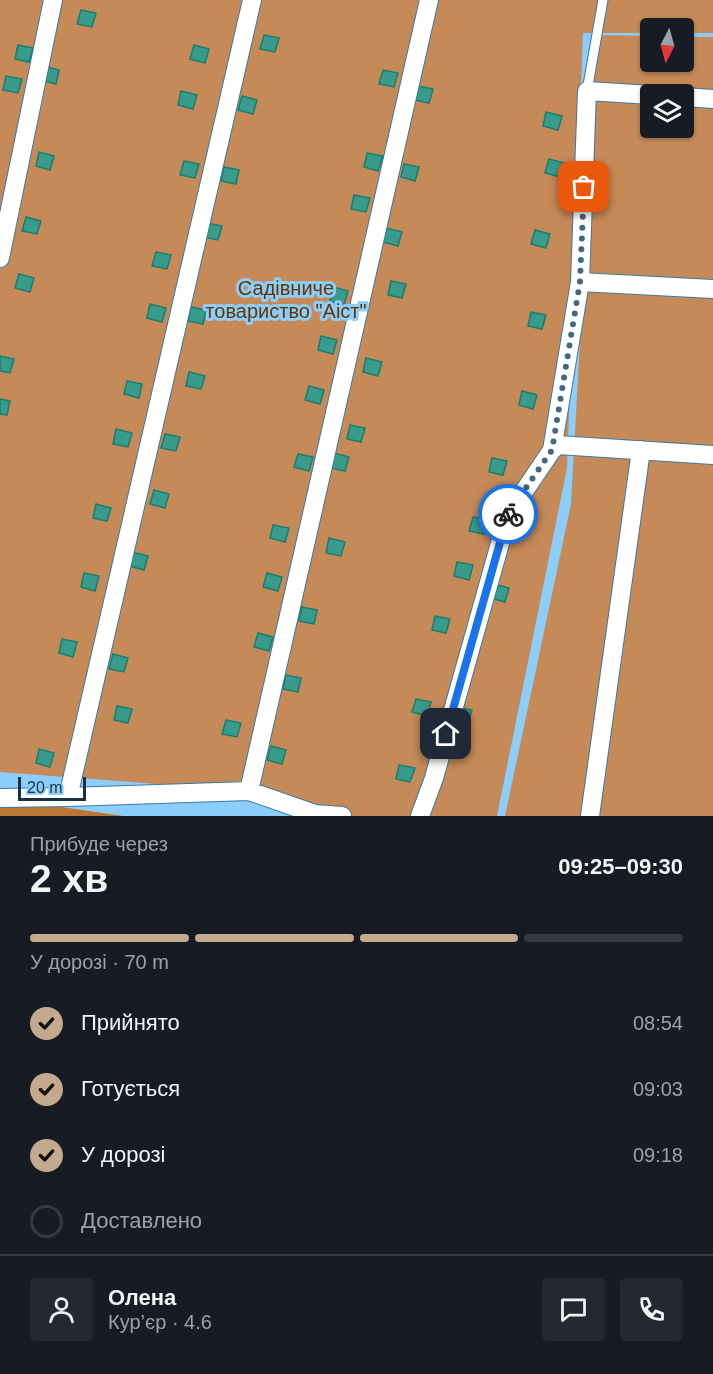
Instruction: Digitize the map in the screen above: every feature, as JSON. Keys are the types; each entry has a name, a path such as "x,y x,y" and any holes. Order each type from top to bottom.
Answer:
{"street":[{"path":"0,258 53,0"},
{"path":"68,797 252,0"},
{"path":"249,791 429,0"},
{"path":"552,450 580,282 587,91 640,94"},
{"path":"694,98 713,99"},
{"path":"580,282 713,289"},
{"path":"420,816 434,778 508,515 552,450 558,445 713,455"},
{"path":"590,816 640,450"},
{"path":"0,798 249,791 315,814 342,816"}],"lane":[{"path":"587,91 603,0"}],"green space":[{"name":"Садівниче товариство \"Аіст\"","path":"0,0 713,0 713,33 694,33 694,18 640,18 640,33 583,33 567,468 497,816 312,816 249,791 0,772"},
{"path":"597,35 640,36 640,72 694,72 694,37 713,37 713,816 505,816 571,504"}],"shaded area":[{"path":"0,798 123,816 0,816"}],"building":[{"path":"81,10 96,13 92,27 77,24"},
{"path":"264,35 279,38 275,52 260,49"},
{"path":"18,45 33,48 29,62 15,59"},
{"path":"194,45 209,49 205,63 190,59"},
{"path":"44,66 59,70 56,84 41,80"},
{"path":"383,70 398,73 394,87 379,84"},
{"path":"6,76 22,79 18,93 3,90"},
{"path":"418,86 433,89 429,103 415,100"},
{"path":"181,91 197,95 193,109 178,105"},
{"path":"242,96 257,100 253,114 238,110"},
{"path":"546,112 562,116 558,130 543,126"},
{"path":"39,152 54,156 50,170 36,166"},
{"path":"367,153 383,156 378,171 364,167"},
{"path":"549,159 564,163 560,177 545,173"},
{"path":"184,161 199,164 195,178 180,175"},
{"path":"404,164 419,167 415,181 401,177"},
{"path":"224,167 239,170 236,184 221,181"},
{"path":"354,195 370,198 366,212 351,209"},
{"path":"26,217 41,221 37,234 22,231"},
{"path":"207,223 222,226 218,240 203,237"},
{"path":"386,228 402,232 398,246 383,242"},
{"path":"535,230 550,234 546,248 531,244"},
{"path":"156,252 171,255 167,269 152,266"},
{"path":"19,274 34,278 30,292 15,288"},
{"path":"391,281 406,284 402,298 388,295"},
{"path":"333,287 348,291 344,305 330,301"},
{"path":"150,304 166,308 162,322 147,318"},
{"path":"191,307 206,310 203,324 188,321"},
{"path":"531,312 546,315 542,329 528,326"},
{"path":"321,336 337,340 333,354 318,350"},
{"path":"0,356 14,359 10,373 0,371"},
{"path":"366,358 382,362 378,376 363,372"},
{"path":"189,372 205,376 201,389 186,386"},
{"path":"127,381 142,384 139,398 124,394"},
{"path":"309,386 324,390 320,404 305,400"},
{"path":"522,391 537,395 533,409 519,405"},
{"path":"0,399 10,401 7,415 0,414"},
{"path":"350,425 365,428 361,442 347,439"},
{"path":"116,429 132,433 128,447 113,444"},
{"path":"165,434 180,437 176,451 161,448"},
{"path":"334,453 349,457 345,471 331,468"},
{"path":"298,454 313,457 309,471 294,467"},
{"path":"492,458 507,461 503,475 489,472"},
{"path":"154,490 169,494 165,508 150,504"},
{"path":"96,504 111,508 107,521 93,518"},
{"path":"473,517 488,520 484,534 469,531"},
{"path":"273,525 289,528 285,542 270,538"},
{"path":"329,538 345,542 341,556 326,553"},
{"path":"132,552 148,556 144,570 129,566"},
{"path":"457,562 473,565 469,580 454,576"},
{"path":"84,573 99,576 95,591 81,587"},
{"path":"267,573 282,577 278,591 263,587"},
{"path":"494,584 509,588 505,602 490,598"},
{"path":"302,607 317,610 314,624 299,621"},
{"path":"435,616 450,619 446,633 432,630"},
{"path":"258,633 273,637 269,651 254,647"},
{"path":"62,639 77,642 73,657 59,653"},
{"path":"113,654 128,658 124,672 109,669"},
{"path":"286,675 301,678 298,692 283,689"},
{"path":"416,699 431,702 427,716 412,712"},
{"path":"117,706 132,709 128,723 114,720"},
{"path":"456,707 472,710 468,724 453,721"},
{"path":"226,720 241,723 237,737 222,734"},
{"path":"271,746 286,750 282,764 267,760"},
{"path":"39,749 54,753 50,767 36,763"},
{"path":"399,765 415,768 410,782 396,779"}],"way so far":[{"path":"508,514 552,450 580,282 584,187"}],"route":[{"path":"446,734 508,514"}]}
